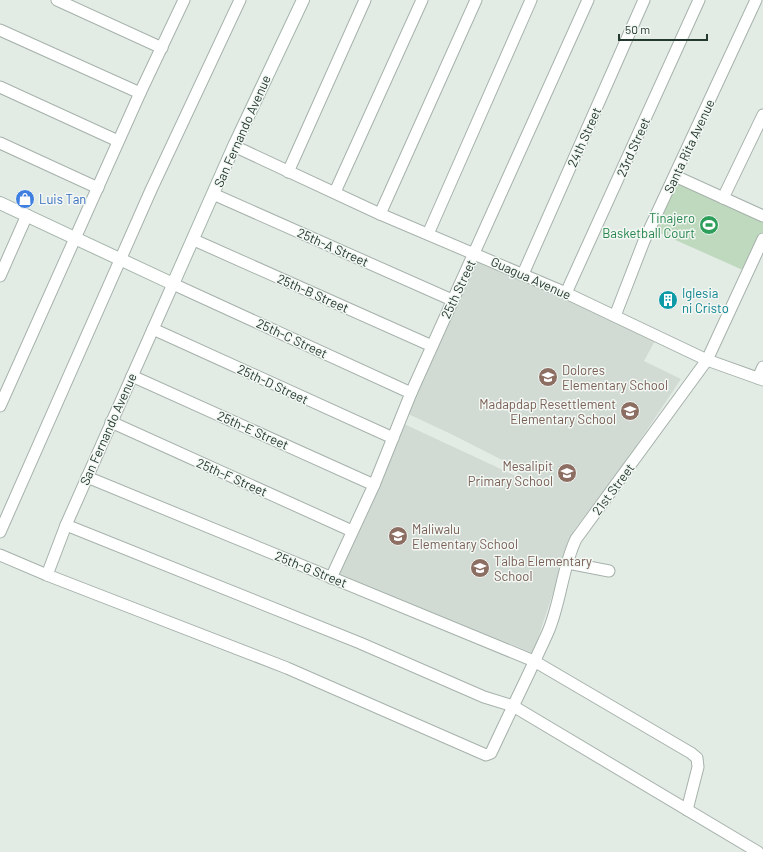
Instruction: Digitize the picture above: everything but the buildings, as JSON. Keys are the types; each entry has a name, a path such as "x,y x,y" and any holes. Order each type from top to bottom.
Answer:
{"main road":[{"name":"San Fernando Avenue","path":"174,284 234,146 303,0"},
{"path":"0,203 174,284"}],"street":[{"path":"57,0 162,48"},
{"path":"0,532 151,190 240,0"},
{"path":"288,172 365,0"},
{"path":"334,192 422,0"},
{"path":"380,214 476,0"},
{"path":"428,234 531,0"},
{"name":"25th Street","path":"331,578 374,484 411,393 452,300 475,254 588,0"},
{"name":"24th Street","path":"523,274 644,0"},
{"name":"23rd Street","path":"566,293 700,0"},
{"name":"Santa Rita Avenue","path":"615,316 644,240 676,176 756,0"},
{"path":"0,406 182,1"},
{"path":"0,30 140,93"},
{"path":"0,87 118,141"},
{"path":"723,198 763,115"},
{"path":"0,143 98,188"},
{"name":"Guagua Avenue","path":"234,146 380,214 566,293 707,360 761,379"},
{"path":"676,176 763,216"},
{"name":"25th-A Street","path":"213,194 452,300"},
{"path":"0,276 27,215"},
{"name":"21st Street","path":"47,575 287,668 486,755 491,753 548,631 576,539 707,360 763,239"},
{"name":"25th-B Street","path":"194,240 432,346"},
{"name":"San Fernando Avenue","path":"47,575 66,525 174,284"},
{"name":"25th-C Street","path":"174,284 411,393"},
{"name":"25th-D Street","path":"153,329 393,438"},
{"path":"761,379 763,367"},
{"name":"25th-E Street","path":"132,376 374,484"},
{"name":"25th-F Street","path":"111,422 352,531"},
{"name":"25th-G Street","path":"87,477 331,578 379,595 417,614 534,661 604,700 697,758 698,767 687,810"},
{"path":"66,525 360,643 484,697 513,706 758,852"},
{"path":"0,555 47,575"},
{"path":"568,563 609,571"}],"shaded area":[{"path":"474,259 656,339 644,361 681,379 626,461 574,530 533,653 335,573 402,423 516,476 520,469 404,412"}],"green space":[{"name":"Tinajero Basketball Court","path":"676,181 763,220 763,231 745,271 653,230"}],"place":[{"name":"Luis Tan","path":"25,199"},
{"name":"Tinajero Basketball Court","path":"709,225"},
{"name":"Iglesia ni Cristo","path":"668,300"},
{"name":"Dolores Elementary School","path":"548,377"},
{"name":"Madapdap Resettlement Elementary School","path":"630,411"},
{"name":"Mesalipit Primary School","path":"567,473"},
{"name":"Maliwalu Elementary School","path":"398,536"},
{"name":"Talba Elementary School","path":"480,568"}]}
